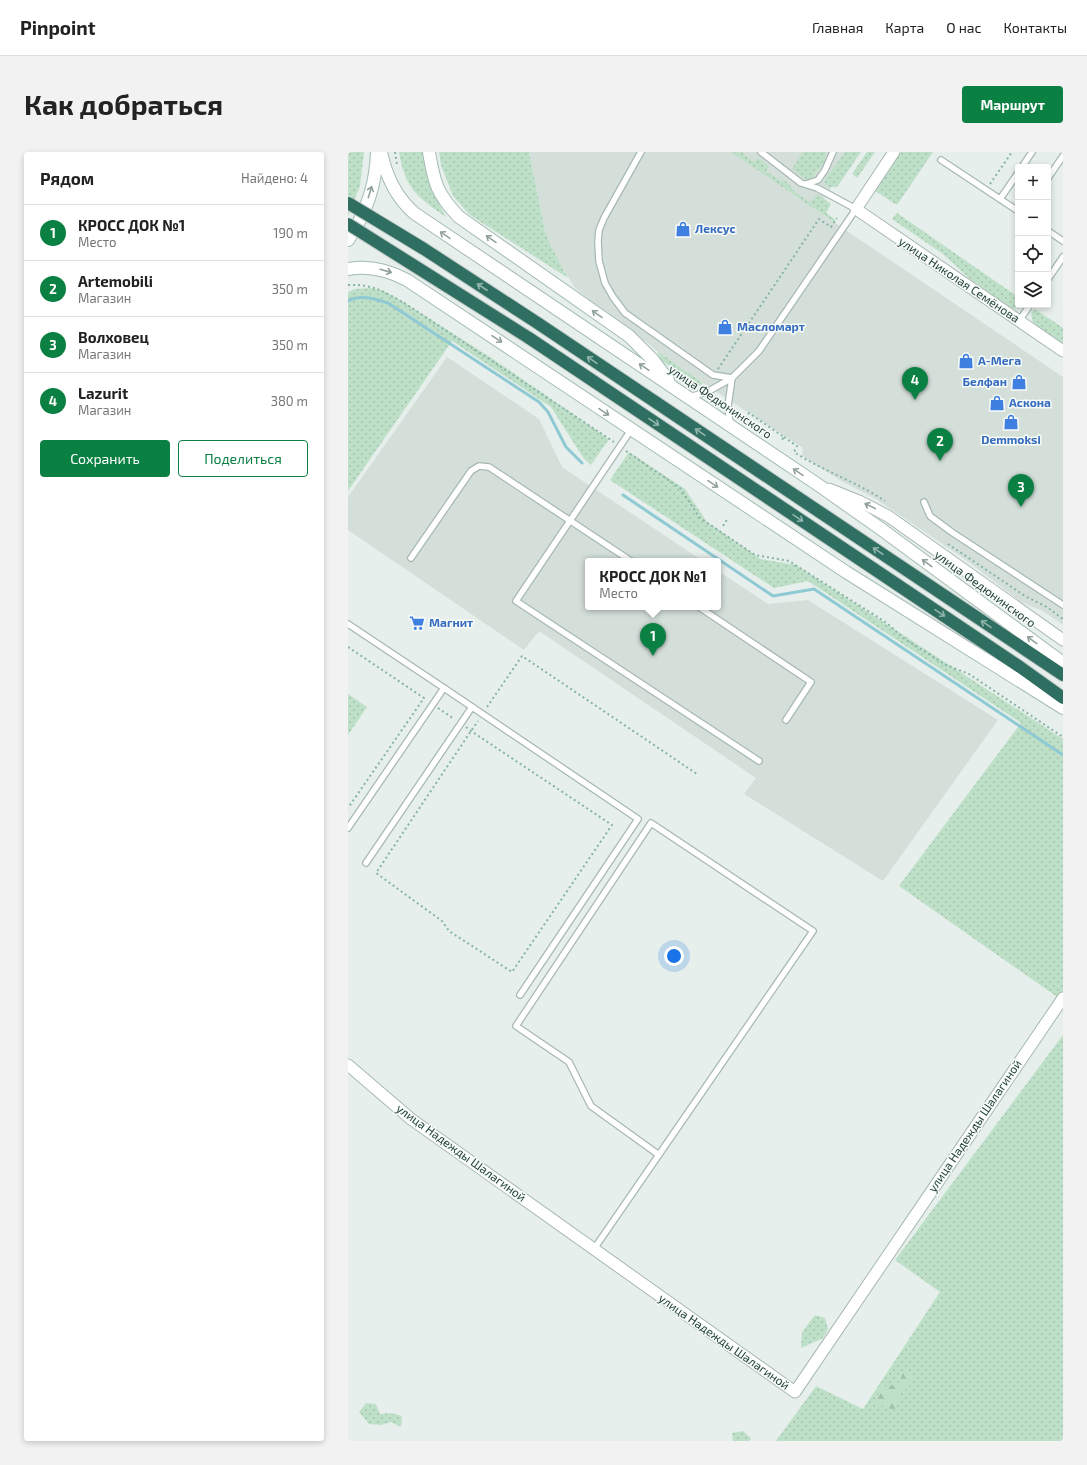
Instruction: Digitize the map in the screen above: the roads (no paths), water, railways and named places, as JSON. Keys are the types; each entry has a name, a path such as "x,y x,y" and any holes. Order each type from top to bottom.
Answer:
{"highway":[{"path":"348,203 424,249 539,324 1063,675"},
{"path":"348,224 529,338 930,606 1063,698"}],"main road":[{"path":"348,240 364,211 371,190 376,169 377,152"},
{"name":"улица Федюнинского","path":"381,152 386,172 394,188 404,203 414,214 817,484 881,529 1063,663"},
{"path":"429,152 437,188 445,202 459,217 629,336 653,360 675,388"},
{"path":"348,269 368,267 381,269 394,273 407,280 852,576 1063,708"}],"street":[{"path":"856,209 894,152"},
{"name":"улица Николая Семёнова","path":"856,209 1063,351"},
{"path":"817,484 859,501 888,516 1063,640"},
{"name":"улица Надежды Шалагиной","path":"348,1065 411,1119 795,1392 1063,998"}],"lane":[{"path":"641,152 604,218 599,230 598,261 605,283 625,313 713,375 732,378"},
{"path":"688,397 707,392 732,378 759,351 856,209 828,193 801,183 761,152"},
{"path":"806,184 818,180 825,170 833,152"},
{"path":"1024,164 1032,152"},
{"path":"1051,174 1063,156"},
{"path":"941,160 1015,209"},
{"path":"1000,200 1015,178"},
{"path":"1051,233 1063,241"},
{"path":"1051,275 1063,257"},
{"path":"1019,321 1028,308"},
{"path":"730,426 728,406 732,378"},
{"path":"631,430 516,601 759,761"},
{"path":"411,558 470,471 479,466 489,467 627,558"},
{"path":"924,502 930,516 953,533 1063,605"},
{"path":"703,610 810,682 786,720"},
{"path":"348,624 638,819 520,995"},
{"path":"348,828 444,688"},
{"path":"366,863 472,707"},
{"path":"594,1249 659,1155 813,931 651,823 516,1026 569,1062 591,1106 659,1155"}],"waterway":[{"path":"348,301 363,298 388,303 539,402 548,412 566,447 582,463"},
{"path":"623,495 717,558"},
{"path":"721,561 773,596 814,589 1063,755"}],"place":[{"name":"Лексус","path":"683,229"},
{"name":"Масломарт","path":"725,327"},
{"name":"А-Мега","path":"966,361"},
{"name":"Белфан","path":"1019,382"},
{"name":"Lazurit","path":"915,400"},
{"name":"Аскона","path":"997,403"},
{"name":"Demmoksi","path":"1011,422"},
{"name":"Artemobili","path":"940,461"},
{"name":"Волховец","path":"1021,507"},
{"name":"Магнит","path":"417,623"},
{"name":"КРОСС ДОК №1","path":"653,656"}]}
